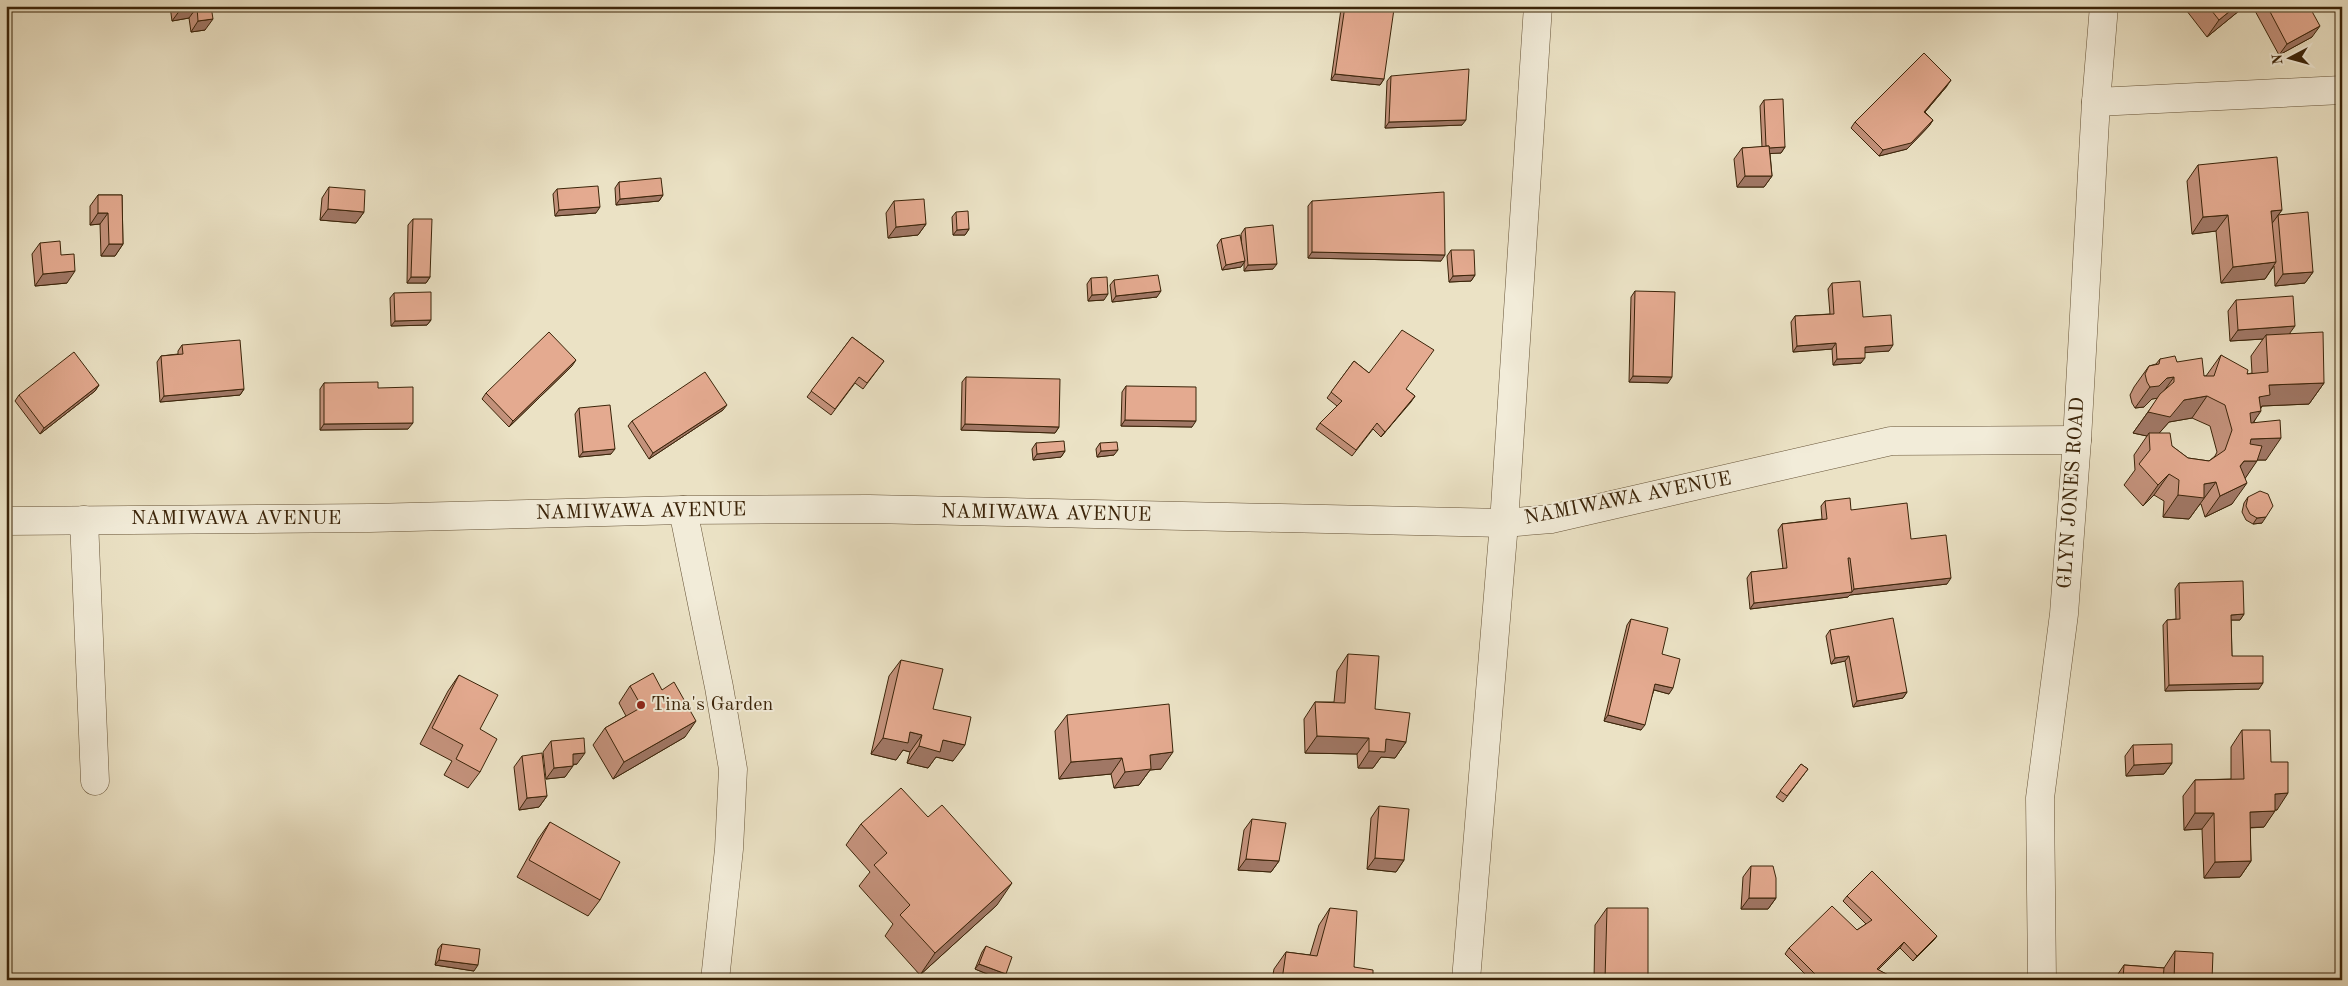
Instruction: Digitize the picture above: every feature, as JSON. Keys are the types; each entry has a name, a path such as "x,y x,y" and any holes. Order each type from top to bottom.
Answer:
{"street":[{"path":"1466,980 1504,523 1538,6"},
{"name":"GLYN JONES ROAD","path":"2042,980 2040,798 2064,614 2077,440 2096,102 2104,6"},
{"path":"2096,102 2342,90"},
{"name":"NAMIWAWA AVENUE","path":"6,521 370,518 683,510 869,509 1504,523 1551,518 1891,441 2077,440"},
{"path":"683,510 719,687 733,769 729,849 715,980"},
{"path":"84,520 95,781"}],"building":[{"path":"180,6 211,6 213,19 198,21 197,7 180,10"},
{"path":"1345,6 1394,9 1384,79 1335,74"},
{"path":"2208,6 2236,6 2219,20"},
{"path":"2267,6 2309,6 2320,26 2287,44"},
{"path":"1924,53 1951,80 1924,112 1933,120 1911,143 1883,150 1855,122"},
{"path":"1469,69 1466,120 1389,122 1391,76"},
{"path":"1783,99 1785,147 1769,148 1769,146 1766,146 1764,100"},
{"path":"1769,146 1772,176 1745,176 1742,148"},
{"path":"2277,157 2282,210 2271,211 2276,262 2233,267 2228,215 2203,217 2198,165"},
{"path":"661,178 663,195 620,199 619,182"},
{"path":"598,186 600,207 559,210 557,189"},
{"path":"329,187 365,190 364,212 328,209"},
{"path":"1444,192 1445,255 1312,252 1312,201"},
{"path":"98,195 122,195 123,244 109,244 108,213 98,213"},
{"path":"924,199 926,224 896,227 894,201"},
{"path":"968,211 969,229 957,230 956,212"},
{"path":"2308,212 2313,272 2283,274 2278,215"},
{"path":"413,219 432,219 430,277 411,277"},
{"path":"1273,225 1277,264 1248,265 1245,228"},
{"path":"1240,235 1245,261 1226,265 1221,239"},
{"path":"60,241 61,255 74,254 75,271 43,274 40,243"},
{"path":"1451,250 1474,250 1475,275 1453,276"},
{"path":"1158,275 1161,291 1116,296 1114,280"},
{"path":"1107,277 1108,294 1092,295 1091,278"},
{"path":"1860,281 1863,317 1891,315 1893,345 1865,347 1865,358 1837,359 1836,343 1797,346 1795,316 1834,314 1832,283"},
{"path":"1635,291 1675,292 1672,377 1633,376"},
{"path":"431,292 431,320 395,321 394,293"},
{"path":"2293,296 2295,326 2238,330 2236,300"},
{"path":"1402,330 1434,350 1406,389 1415,396 1385,432 1377,423 1356,450 1320,423 1342,401 1331,392 1354,361 1369,373"},
{"path":"549,332 576,360 513,421 486,393"},
{"path":"2323,332 2324,383 2269,385 2270,395 2259,397 2261,411 2250,413 2251,423 2280,420 2281,438 2251,439 2250,444 2262,446 2257,461 2244,461 2240,466 2247,483 2220,496 2216,482 2204,484 2204,498 2178,495 2179,480 2169,474 2158,485 2139,464 2150,450 2149,433 2170,433 2172,446 2188,458 2209,461 2225,450 2232,430 2225,405 2207,396 2184,400 2170,417 2148,412 2160,394 2174,382 2174,377 2167,378 2159,386 2150,387 2145,374 2149,366 2159,364 2160,359 2175,356 2177,362 2202,358 2204,376 2214,376 2221,355 2248,370 2247,374 2268,372 2266,335"},
{"path":"852,337 884,361 867,383 859,377 835,409 811,391"},
{"path":"240,340 244,389 164,396 161,356 183,354 182,345"},
{"path":"74,352 99,385 44,428 19,395"},
{"path":"705,372 727,405 653,453 632,421"},
{"path":"966,377 1060,379 1059,427 965,424"},
{"path":"378,382 378,388 413,387 413,423 324,424 324,383"},
{"path":"1126,386 1196,387 1196,421 1125,420"},
{"path":"610,405 615,449 583,452 579,408"},
{"path":"1064,441 1065,451 1037,454 1036,443"},
{"path":"1117,442 1118,450 1101,451 1100,443"},
{"path":"2260,491 2268,494 2273,506 2266,517 2257,518 2250,514 2246,506 2248,497"},
{"path":"1850,498 1851,510 1907,503 1911,539 1946,535 1951,578 1854,589 1850,558 1848,558 1852,592 1754,603 1751,572 1787,568 1782,524 1827,519 1825,501"},
{"path":"2243,581 2244,614 2231,615 2232,656 2263,656 2263,683 2169,685 2167,620 2180,619 2179,583"},
{"path":"1893,618 1907,692 1857,701 1849,656 1835,658 1830,630"},
{"path":"1631,619 1668,628 1662,654 1680,659 1673,688 1655,684 1645,725 1608,715"},
{"path":"1348,654 1379,656 1375,709 1410,713 1406,742 1386,739 1385,752 1369,751 1369,738 1317,736 1315,702 1345,703"},
{"path":"901,660 943,669 933,709 971,717 965,745 943,740 940,752 919,746 922,735 910,732 908,743 883,738"},
{"path":"653,673 662,690 674,682 696,721 624,762 605,728 642,707 630,686"},
{"path":"459,675 498,695 480,729 497,739 480,772 456,759 463,745 432,728"},
{"path":"1169,704 1173,752 1150,755 1151,769 1125,772 1122,758 1071,762 1067,715"},
{"path":"2242,730 2270,730 2271,762 2288,762 2288,793 2275,794 2275,811 2250,812 2251,861 2215,862 2214,813 2195,813 2195,780 2244,779"},
{"path":"584,738 585,753 573,754 573,766 554,768 551,741"},
{"path":"2172,744 2172,763 2134,765 2133,745"},
{"path":"542,753 547,796 527,798 522,756"},
{"path":"1801,764 1808,769 1787,796 1780,791"},
{"path":"901,788 928,817 942,805 1012,883 935,953 900,915 910,905 874,865 887,853 861,824"},
{"path":"1379,806 1409,809 1404,860 1375,858"},
{"path":"1252,819 1286,823 1279,861 1246,859"},
{"path":"550,822 620,862 600,900 529,860"},
{"path":"1751,866 1773,866 1776,878 1776,898 1749,898"},
{"path":"1872,871 1937,936 1917,956 1904,942 1877,969 1890,976 1887,980 1821,980 1789,948 1832,906 1857,930 1872,920 1847,896"},
{"path":"1330,908 1357,911 1354,967 1373,970 1373,980 1282,980 1286,952 1317,956"},
{"path":"1607,908 1648,908 1648,980 1605,980"},
{"path":"442,944 480,949 478,965 439,960"},
{"path":"986,946 1012,957 1006,974 979,964"},
{"path":"2175,951 2213,953 2212,980 2174,980"},
{"path":"2124,965 2164,968 2163,980 2123,980"}],"place":[{"name":"Tina's Garden","path":"641,705"}]}
